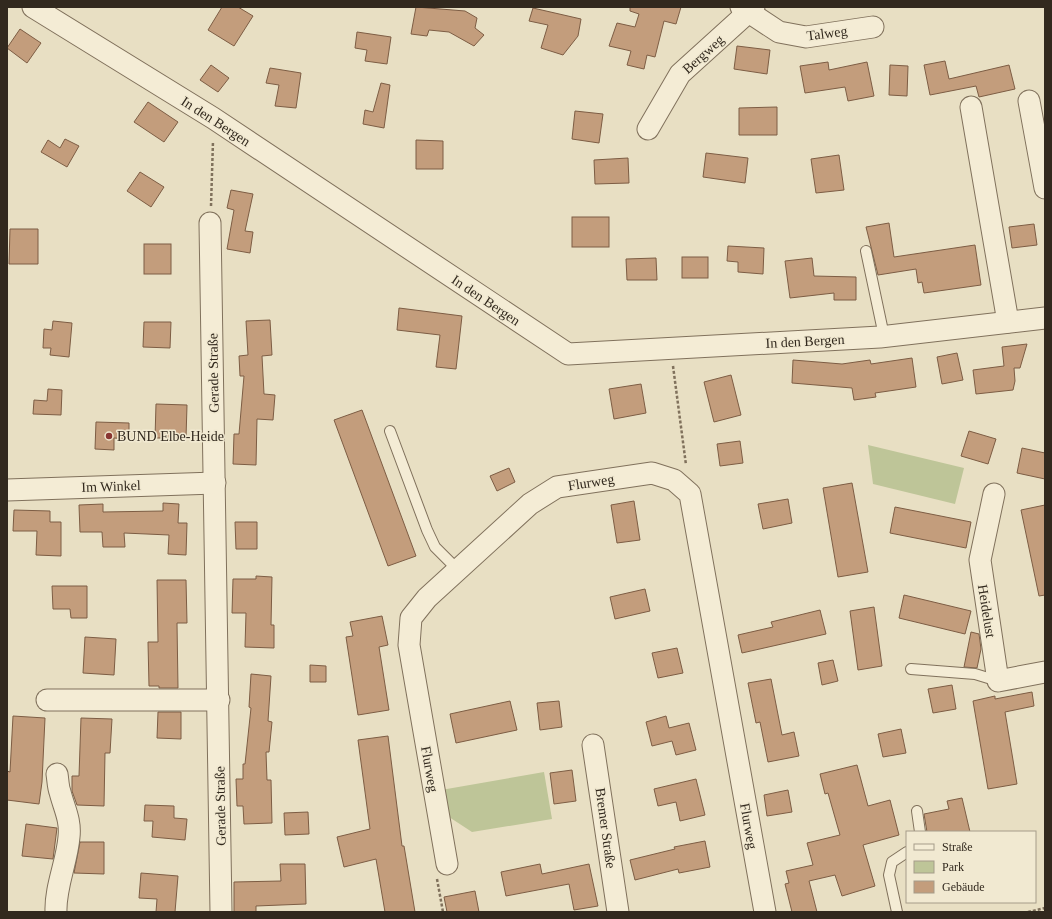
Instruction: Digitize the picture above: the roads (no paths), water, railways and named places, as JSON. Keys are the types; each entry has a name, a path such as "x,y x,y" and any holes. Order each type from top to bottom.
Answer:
{"street":[{"name":"In den Bergen","path":"33,7 213,118 568,354 884,336 1045,318"},
{"name":"Talweg","path":"748,9 779,32 806,37 872,27"},
{"name":"Bergweg","path":"648,129 680,74 748,9"},
{"path":"1029,100 1045,188"},
{"path":"971,107 1008,322"},
{"name":"Gerade Straße","path":"210,223 219,700 221,912"},
{"name":"Flurweg","path":"447,864 409,645 412,618 427,598 530,504 557,487 652,472 674,480 690,494 764,912"},
{"name":"Im Winkel","path":"7,490 215,482"},
{"name":"Heidelust","path":"994,494 980,560 998,681"},
{"path":"998,681 1045,672"},
{"path":"47,700 219,700"},
{"name":"Bremer Straße","path":"593,745 618,912"},
{"path":"56,912 56,901 69,836 69,822 60,793 57,774"}],"lane":[{"path":"866,251 884,336"},
{"path":"390,431 427,530 436,547 458,570"},
{"path":"911,669 975,674 998,681"},
{"path":"917,811 920,831"},
{"path":"897,912 889,875 892,862 906,853"}],"place":[{"name":"BUND Elbe-Heide","path":"109,436"}]}
